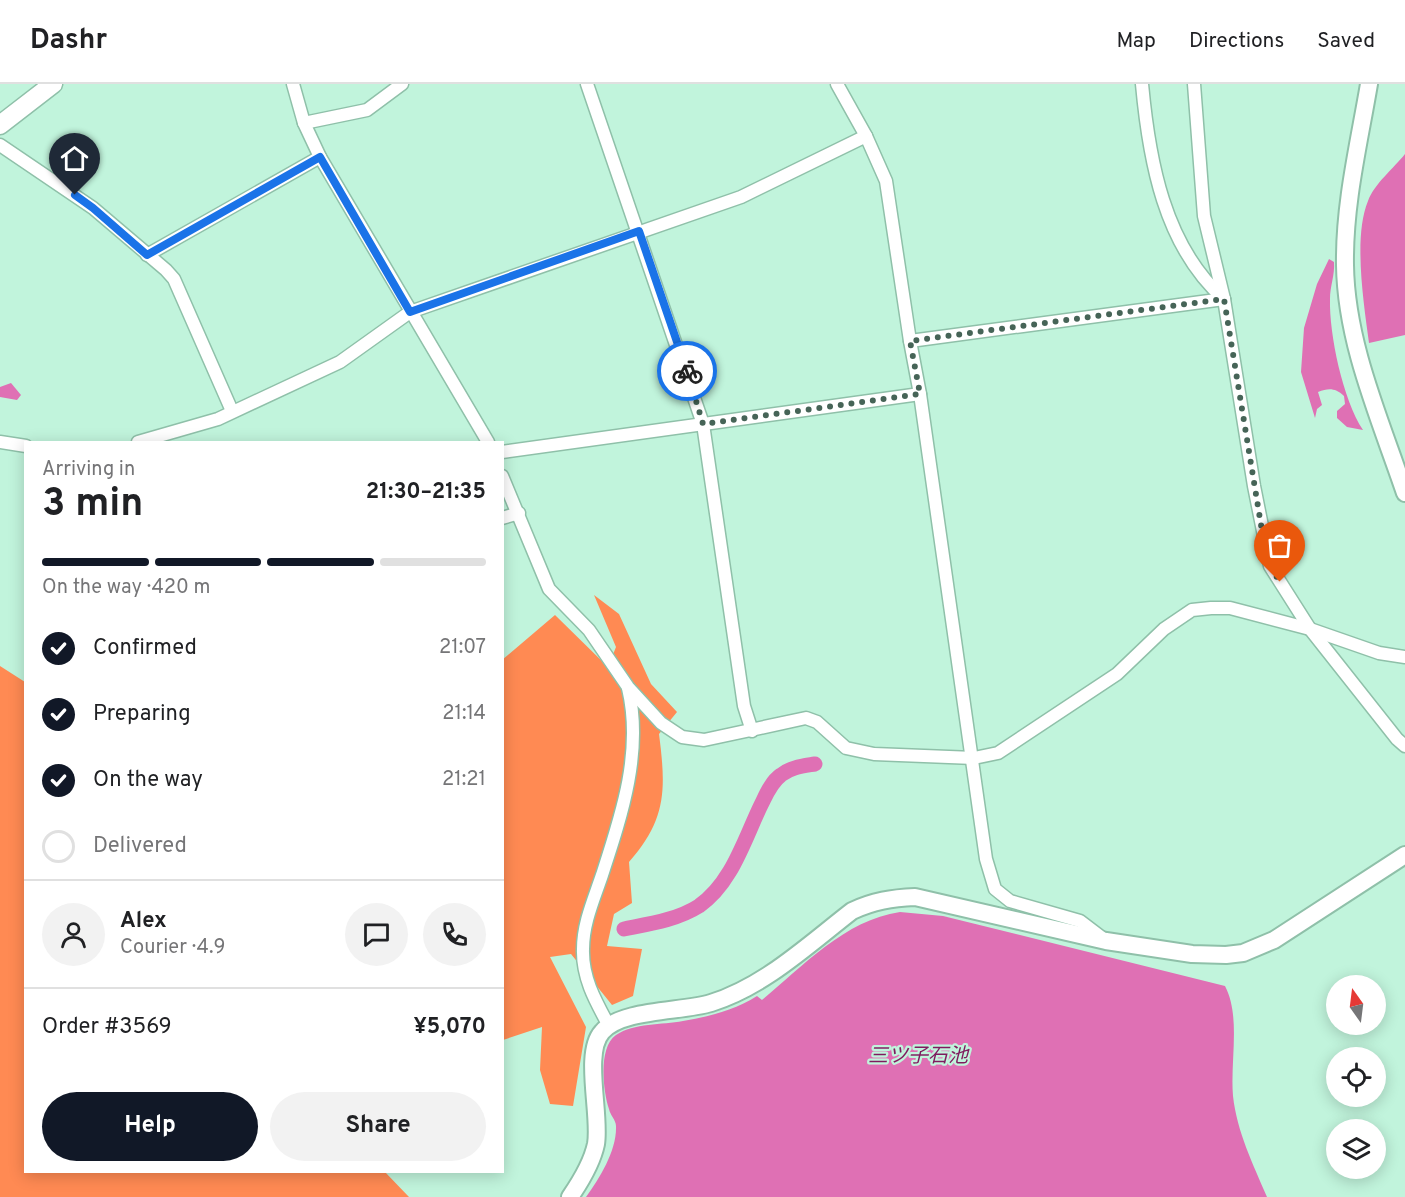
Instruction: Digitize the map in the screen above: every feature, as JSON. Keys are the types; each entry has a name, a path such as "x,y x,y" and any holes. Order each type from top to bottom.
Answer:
{"main road":[{"path":"0,125 54,84"}],"street":[{"path":"293,84 304,123 320,157 487,441"},
{"path":"304,123 367,110 402,84"},
{"path":"587,84 703,424 744,706 752,731"},
{"path":"837,84 866,136 886,181 974,758 986,859 995,889 1010,901 1080,921 1106,941"},
{"path":"1142,84 1146,131 1159,192 1176,233 1199,271 1208,285 1224,299"},
{"path":"1194,84 1204,216 1224,299 1258,509 1270,566 1310,629 1390,731 1405,746"},
{"path":"1369,84 1349,207 1345,265 1350,314 1360,358 1405,493"},
{"path":"147,441 173,438 340,362 410,312 741,197 866,136"},
{"path":"0,145 93,208 174,279 232,411"},
{"path":"147,255 320,157"},
{"path":"910,341 1224,299"},
{"path":"504,452 920,394"},
{"path":"0,442 24,446"},
{"path":"504,480 549,589 589,630 628,687 660,723 682,737 704,740 806,718 817,722 846,748 874,754 974,758 998,753 1117,674 1164,629 1192,610 1230,608 1310,629 1379,653 1405,657"},
{"path":"504,518 519,513"},
{"path":"609,1026 589,987 582,951 585,926 622,814 633,751 633,709 628,687"},
{"path":"570,1197 585,1173 596,1144 595,1050 597,1040 609,1026 628,1018 691,1008 736,994 776,970 852,911 879,900 915,897 1106,941 1200,954 1243,952 1274,940 1405,855"}],"shaded area":[{"path":"594,595 619,614 651,684 677,712 659,734 663,771 661,802 651,832 629,862 632,903 614,914 607,946 642,949 633,996 612,1005 571,954 550,957 586,1027 573,1106 550,1104 540,1070 542,1027 504,1040 504,658 555,615 608,667 616,647"},
{"path":"0,666 24,681 24,1173 386,1173 409,1197 0,1197"}],"water":[{"path":"1405,154 1405,335 1369,343 1360,252 1364,216 1375,188"},
{"path":"1329,259 1334,262 1330,313 1335,348 1349,402 1363,430 1347,427 1337,418 1337,411 1345,404 1344,396 1335,390 1318,392 1322,405 1317,409 1315,418 1301,372 1304,328 1317,284"},
{"path":"11,383 21,395 17,400 0,397 0,387"},
{"name":"三ツ子石池","path":"900,912 943,916 1225,986 1233,1011 1232,1082 1235,1109 1246,1148 1267,1197 586,1197 607,1163 616,1135 616,1124 605,1092 604,1059 610,1041 616,1035 640,1026 712,1015 731,1009 757,996 762,1000 809,959 843,934 861,924"}],"waterway":[{"path":"624,929 663,921 699,906 729,873 774,781 789,770 815,764"}],"way so far":[{"path":"687,371 703,424 920,394 910,341 1224,299 1262,531 1270,566 1280,582"}],"route":[{"path":"75,195 147,255 320,157 410,312 639,231 687,371"}]}
